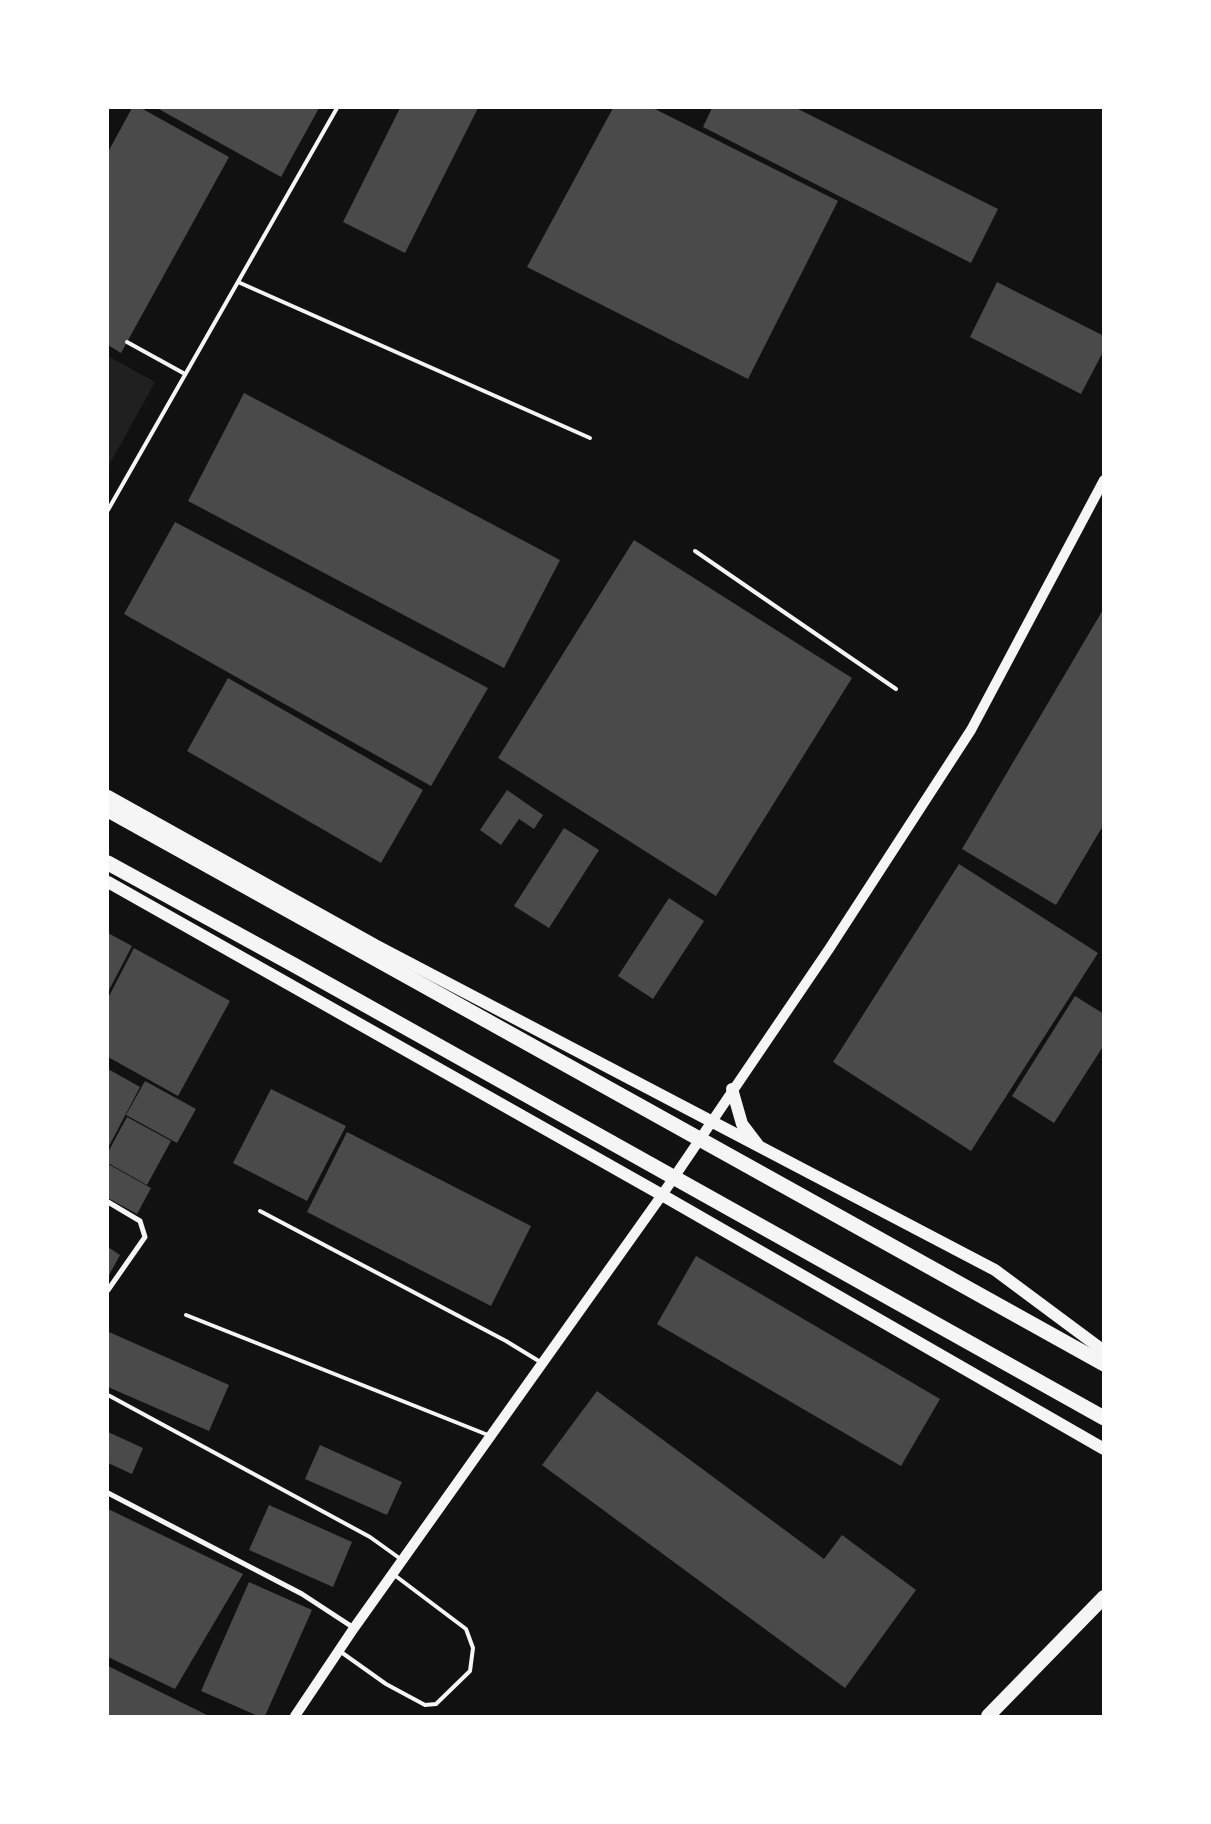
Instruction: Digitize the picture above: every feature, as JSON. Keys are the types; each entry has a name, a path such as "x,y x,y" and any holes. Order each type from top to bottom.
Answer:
{"highway":[{"path":"108,810 1104,1364"},
{"path":"108,863 294,964 1104,1418"},
{"path":"988,1716 1104,1597"}],"main road":[{"path":"295,1716 354,1628 662,1195 732,1089 829,949 971,730 1104,480"},
{"path":"108,796 375,945 995,1270 1104,1351"},
{"path":"108,882 662,1195 1104,1449"},
{"path":"732,1089 742,1124 761,1148"}],"street":[{"path":"108,1202 140,1221 145,1237 108,1290"},
{"path":"108,1493 302,1594 354,1628"}],"lane":[{"path":"108,510 337,108"},
{"path":"238,282 590,438"},
{"path":"127,342 185,374"},
{"path":"696,551 896,689"},
{"path":"260,1211 506,1341 542,1363"},
{"path":"186,1315 490,1436"},
{"path":"108,1395 370,1537 402,1560"},
{"path":"339,1650 386,1684 425,1705 436,1704 470,1671 473,1648 466,1629 393,1574"}],"shaded area":[{"path":"108,356 155,382 108,467"}],"building":[{"path":"132,108 141,108 229,157 121,353 108,345 108,152"},
{"path":"157,108 319,108 281,177"},
{"path":"400,108 478,108 405,253 343,222"},
{"path":"613,108 653,108 838,201 748,379 527,267"},
{"path":"712,108 796,108 998,209 971,263 703,127"},
{"path":"997,282 1104,336 1104,350 1081,394 970,337"},
{"path":"244,393 560,560 504,668 188,501"},
{"path":"175,522 488,688 431,786 124,614"},
{"path":"634,540 852,678 716,896 498,758"},
{"path":"1104,608 1104,824 1056,905 962,849"},
{"path":"228,678 423,790 381,863 187,751"},
{"path":"507,790 543,815 534,829 519,819 501,845 480,830"},
{"path":"564,828 599,850 549,928 514,906"},
{"path":"959,864 1098,953 971,1151 833,1062"},
{"path":"669,898 704,921 653,999 618,976"},
{"path":"108,933 132,946 108,992"},
{"path":"134,948 230,1001 178,1096 108,1057 108,998"},
{"path":"1075,996 1104,1014 1104,1045 1054,1123 1012,1096"},
{"path":"108,1069 140,1087 108,1148"},
{"path":"145,1081 196,1109 177,1143 126,1115"},
{"path":"271,1089 346,1126 307,1201 233,1163"},
{"path":"127,1117 171,1141 147,1185 108,1163 108,1152"},
{"path":"347,1132 531,1226 491,1306 307,1212"},
{"path":"108,1164 151,1188 137,1214 108,1198"},
{"path":"108,1247 120,1255 108,1277"},
{"path":"696,1256 940,1399 901,1466 657,1324"},
{"path":"109,1332 229,1385 209,1431 108,1387"},
{"path":"597,1391 824,1559 842,1535 916,1590 845,1688 542,1465"},
{"path":"108,1432 143,1448 132,1474 108,1463"},
{"path":"320,1445 402,1482 387,1515 305,1479"},
{"path":"269,1505 352,1542 333,1587 249,1550"},
{"path":"108,1509 243,1574 175,1689 108,1657"},
{"path":"249,1582 312,1610 265,1716 258,1716 201,1691"},
{"path":"108,1666 209,1716 108,1716"}]}
